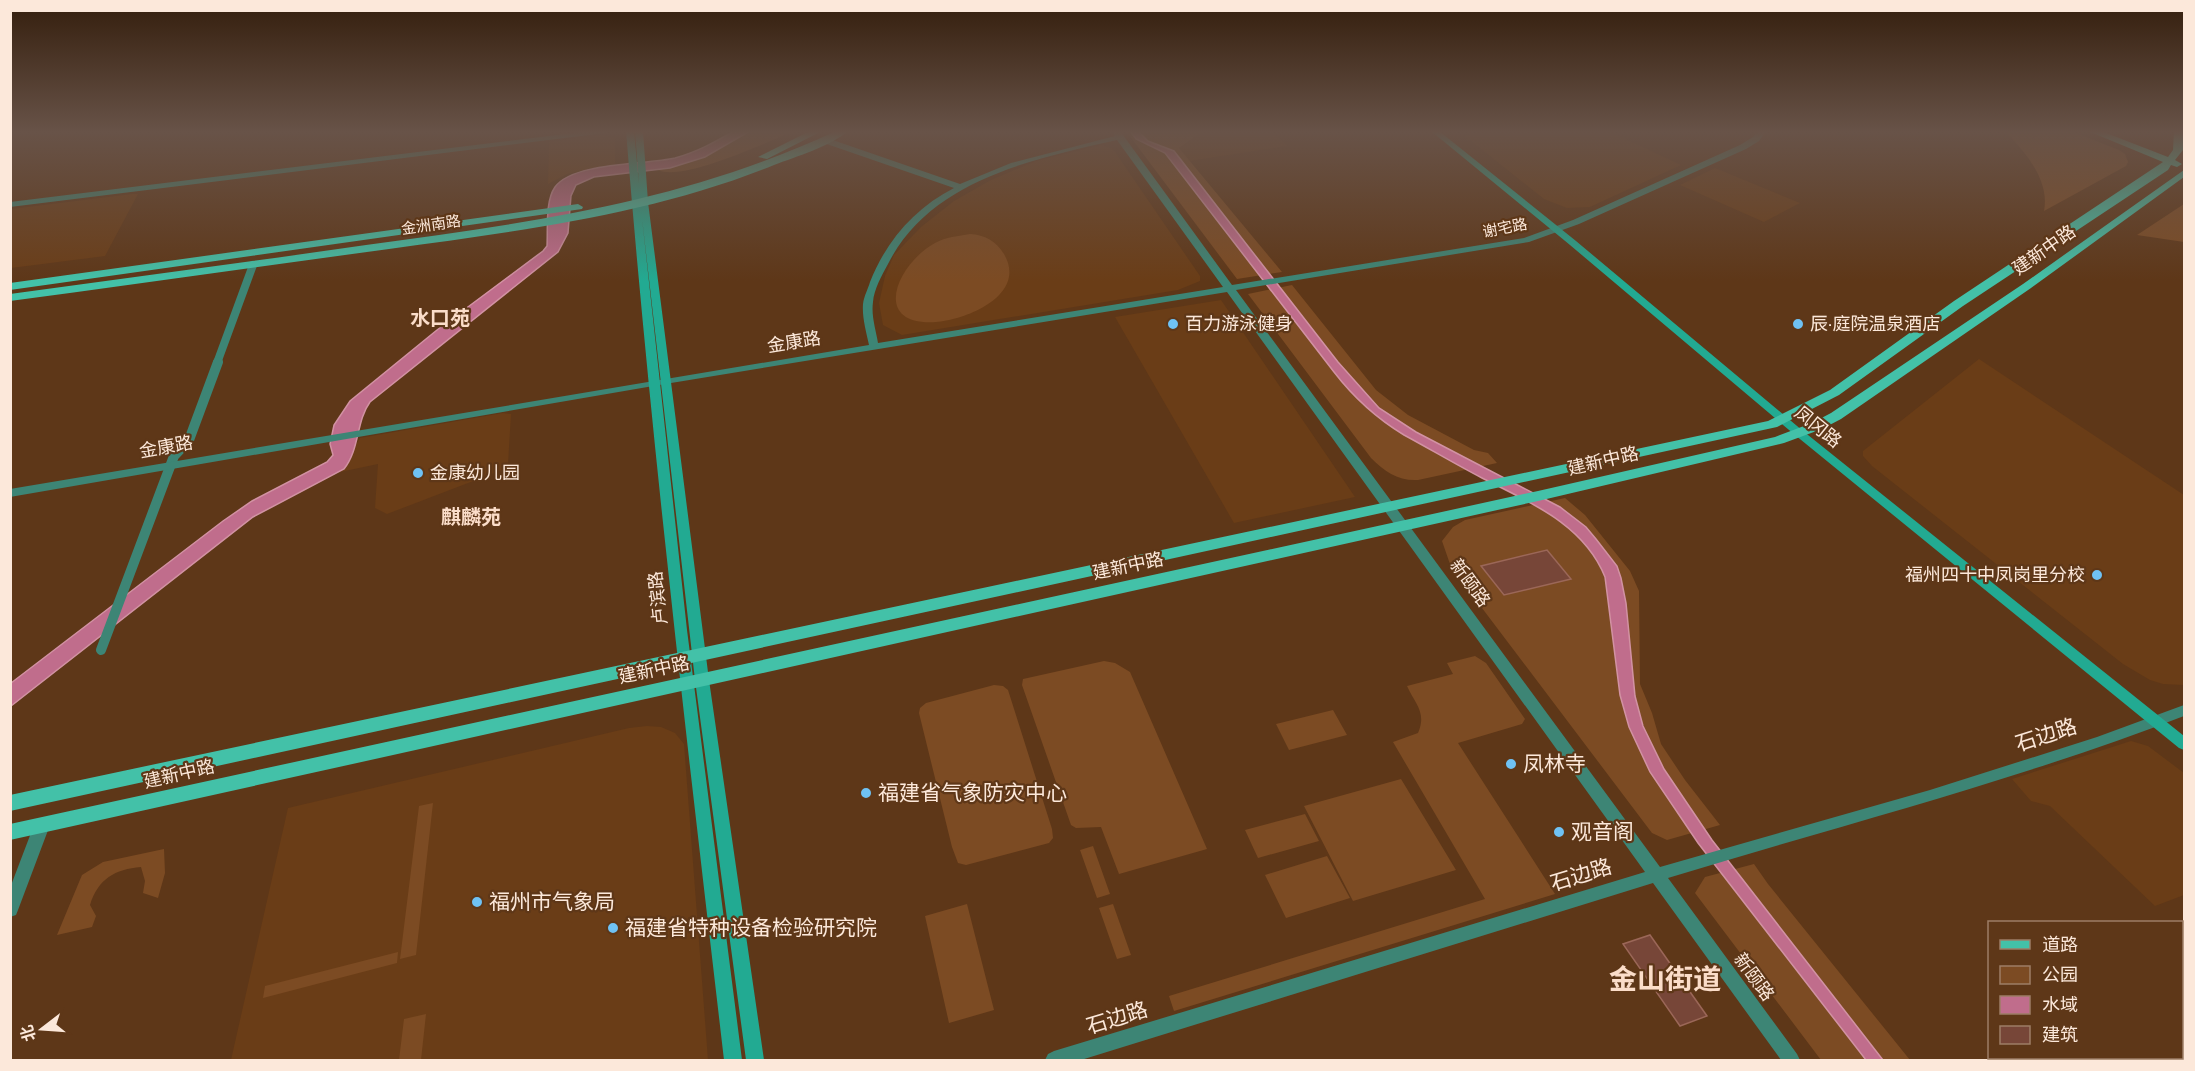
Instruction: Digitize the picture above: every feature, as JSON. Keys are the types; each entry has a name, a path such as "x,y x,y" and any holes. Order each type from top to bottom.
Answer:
{"main road":[{"name":"卢滨路","path":"638,181 694,681 733,1060"},
{"name":"金洲南路","path":"639,200 694,181"},
{"name":"金洲南路","path":"10,298 253,265 570,214 719,181"},
{"name":"凤冈路","path":"1497,181 1783,420 2184,744"},
{"name":"建新中路","path":"10,803 1783,420 1842,387 2145,181"},
{"name":"建新中路","path":"10,832 1538,496 1799,433 1836,416 2027,286 2173,181"},
{"name":"金洲南路","path":"10,287 544,218"},
{"path":"694,681 754,1060"}],"street":[{"path":"10,205 203,181"},
{"path":"943,181 960,187"},
{"path":"874,347 868,301 883,261 898,238 916,218 960,187 975,181"},
{"name":"新颐路","path":"1152,181 1791,1060"},
{"name":"谢宅路","path":"1231,290 1526,240 1557,230 1667,181"},
{"path":"101,650 174,456 189,440 253,265"},
{"name":"金康路","path":"10,493 659,382 1231,290"},
{"name":"石边路","path":"1054,1060 1657,875 1930,796 2156,722 2184,710"},
{"path":"10,910 42,825"}],"shaded area":[{"path":"989,181 1135,181 1200,276 1200,281 1178,290 902,335 883,325 879,303 885,276 894,255 921,227 954,201"},
{"path":"1521,181 1646,181 1590,207 1567,208 1544,199"},
{"path":"1688,181 1747,181 1800,203 1764,222 1680,185"},
{"path":"138,194 105,256 11,268 11,209"},
{"path":"1221,300 1355,497 1234,523 1115,317"},
{"name":"福州四十中凤岗里分校","path":"1979,359 2184,495 2184,685 2163,684 2150,680 2123,664 1872,466 1863,456 1863,451"},
{"path":"503,413 511,414 508,464 502,470 387,514 375,508 378,464 340,472 360,438"},
{"path":"661,727 675,733 684,744 708,1060 231,1060 288,808 629,728"},
{"path":"2131,741 2148,746 2184,773 2184,895 2155,906 2050,806 2031,801 2012,779"}],"green space":[{"path":"1163,181 1206,181 1282,272 1237,279"},
{"path":"2041,181 2099,181 2044,211"},
{"path":"2184,204 2184,242 2137,235"},
{"path":"970,234 990,240 1004,254 1009,269 1008,282 1001,293 990,303 977,310 949,320 915,321 902,314 896,304 896,292 910,264 935,243"},
{"path":"1292,285 1376,390 1408,415 1474,450 1488,453 1497,463 1411,480 1398,477 1376,463 1248,294"},
{"path":"1565,498 1585,515 1630,571 1639,591 1640,684 1661,744 1720,825 1667,840 1652,833 1451,567 1442,541 1453,527 1465,520"},
{"path":"1475,656 1486,663 1525,719 1522,724 1458,743 1555,894 1174,1011 1169,996 1485,899 1393,742 1418,733 1420,726 1421,714 1407,686 1453,674 1447,663"},
{"path":"1104,661 1115,663 1130,672 1207,849 1119,874 1101,827 1076,828 1071,825 1022,685 1023,679"},
{"path":"994,685 1003,686 1008,690 1053,838 1049,843 966,865 958,863 952,847 919,713 920,708 926,703"},
{"path":"1333,710 1347,735 1289,750 1276,724"},
{"path":"1401,779 1456,870 1353,901 1304,806"},
{"path":"433,803 416,955 400,959 419,806"},
{"path":"1305,814 1319,841 1258,858 1245,830"},
{"path":"1093,846 1110,894 1097,898 1080,850"},
{"path":"164,849 165,873 158,898 143,893 145,881 141,867 123,870 103,882 93,896 90,905 96,916 92,927 57,935 82,875 103,862"},
{"path":"1327,856 1350,898 1286,918 1265,875"},
{"path":"1754,864 1910,1060 1821,1060 1695,893 1705,877"},
{"path":"967,904 994,1010 949,1023 925,916"},
{"path":"1113,904 1131,955 1117,959 1099,908"},
{"path":"398,952 397,963 263,998 265,986"},
{"path":"426,1014 421,1060 399,1060 404,1019"}],"water":[{"path":"562,181 585,181 576,185 571,196 568,233 558,252 370,402 362,418 353,453 344,469 253,517 11,706 11,683 223,521 252,501 327,462 333,455 330,444 334,425 350,401 437,330 543,251 547,246 550,200 555,187"},
{"path":"1187,181 1197,181 1338,362 1379,408 1416,432 1560,507 1586,527 1596,539 1617,566 1621,578 1626,603 1635,696 1643,726 1664,769 1712,840 1883,1060 1866,1060 1698,843 1650,772 1629,727 1620,695 1605,577 1596,559 1584,543 1569,529 1536,506 1472,473 1384,422 1349,390"}],"building":[{"path":"1547,550 1571,579 1504,595 1481,566"},
{"path":"1650,935 1707,1016 1680,1026 1623,944"}],"place":[{"name":"百力游泳健身","path":"1173,324"},
{"name":"辰·庭院温泉酒店","path":"1798,324"},
{"name":"金康幼儿园","path":"418,473"},
{"name":"福州四十中凤岗里分校","path":"2097,575"},
{"name":"凤林寺","path":"1511,764"},
{"name":"福建省气象防灾中心","path":"866,793"},
{"name":"观音阁","path":"1559,832"},
{"name":"福州市气象局","path":"477,902"},
{"name":"福建省特种设备检验研究院","path":"613,928"}],"district":[{"name":"水口苑","path":"440,318"},
{"name":"麒麟苑","path":"471,517"},
{"name":"金山街道","path":"1665,979"}]}
